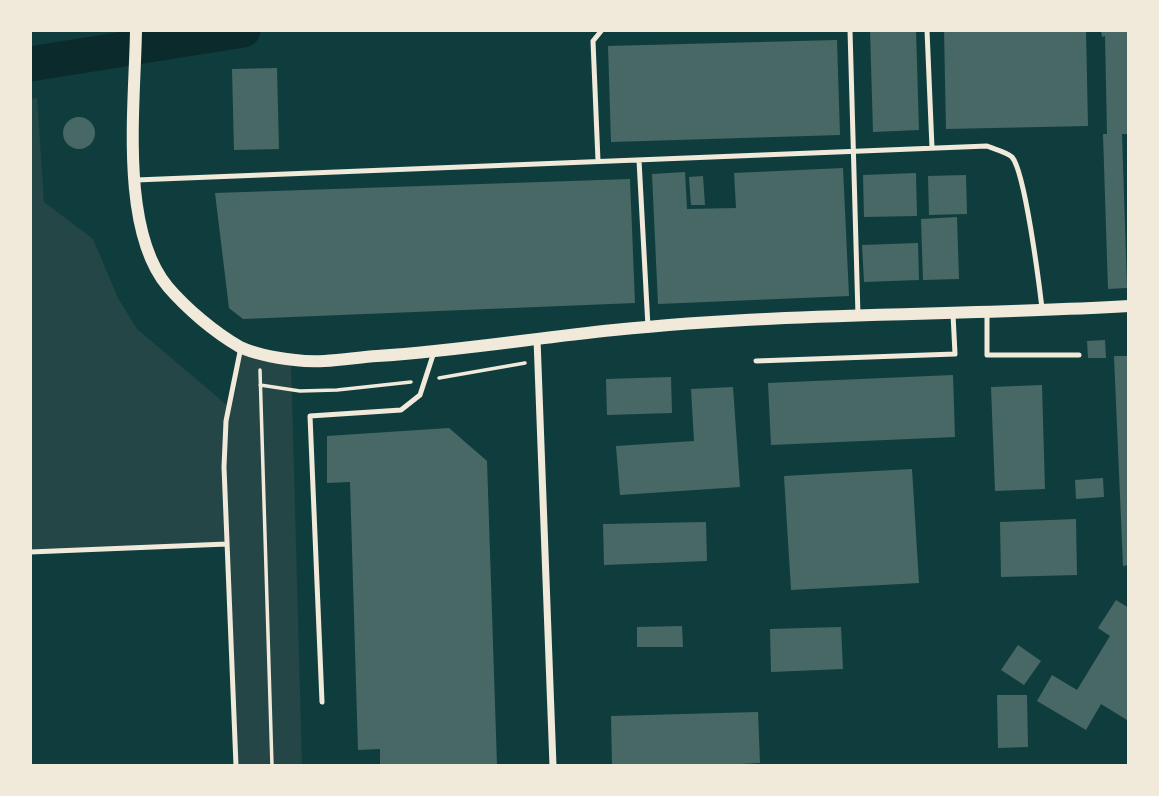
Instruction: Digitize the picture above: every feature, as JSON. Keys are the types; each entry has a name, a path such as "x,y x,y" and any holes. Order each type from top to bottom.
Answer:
{"street":[{"path":"136,30 133,180 139,227 151,258 167,285 202,319 241,347 259,354 307,362 434,352 648,327 790,318 1042,312 1129,306"},
{"path":"537,339 553,766"}],"lane":[{"path":"598,161 593,41 602,30"},
{"path":"850,30 858,316"},
{"path":"927,30 932,148"},
{"path":"133,180 987,146 1011,156 1020,173 1042,312"},
{"path":"639,160 648,327"},
{"path":"987,313 987,355 1079,355"},
{"path":"755,361 955,355 953,314"},
{"path":"236,766 224,467 226,421 241,347"},
{"path":"322,702 310,416 401,410 420,394 434,352"},
{"path":"30,552 227,544"}],"path":[{"path":"259,354 272,766"},
{"path":"260,385 300,391 338,390 425,380 538,361"}],"shaded area":[{"path":"37,98 44,202 93,239 118,298 137,329 229,407 226,422 227,544 30,552 30,99"},
{"path":"242,349 291,361 302,766 238,766 226,466 227,422 236,389"}],"building":[{"path":"870,30 916,30 919,130 873,132"},
{"path":"944,30 1086,30 1088,126 946,129"},
{"path":"1101,30 1129,30 1129,134 1122,134 1127,288 1108,289 1103,134 1107,134 1105,36 1102,37"},
{"path":"837,40 840,135 611,142 608,46"},
{"path":"277,68 279,149 234,150 232,69"},
{"path":"79,117 90,122 95,133 90,144 79,149 68,144 63,133 68,122"},
{"path":"843,168 849,296 658,304 652,174 685,172 687,209 736,208 734,173"},
{"path":"916,173 917,216 864,217 863,175"},
{"path":"966,175 967,214 929,215 928,176"},
{"path":"703,176 705,205 691,205 689,177"},
{"path":"630,179 635,303 243,319 229,308 215,193"},
{"path":"957,217 959,279 923,280 921,219"},
{"path":"918,243 919,280 864,282 862,245"},
{"path":"1105,340 1106,358 1088,358 1087,341"},
{"path":"1114,356 1129,356 1129,565 1123,566"},
{"path":"953,375 955,437 771,445 768,383"},
{"path":"671,377 672,413 607,415 606,379"},
{"path":"1042,385 1045,489 995,491 991,387"},
{"path":"733,387 740,487 620,495 616,446 694,441 691,389"},
{"path":"449,428 487,461 497,765 380,766 380,749 358,750 350,482 327,483 327,436"},
{"path":"912,469 919,583 791,590 784,476"},
{"path":"1103,478 1104,497 1076,499 1075,480"},
{"path":"1076,519 1077,575 1001,577 1000,522"},
{"path":"706,522 707,561 604,565 603,524"},
{"path":"1116,600 1129,608 1129,717 1127,720 1101,704 1086,730 1037,701 1052,675 1077,690 1110,636 1098,628"},
{"path":"682,626 683,647 637,647 637,627"},
{"path":"841,627 843,669 771,672 770,629"},
{"path":"1018,645 1041,661 1024,685 1001,670"},
{"path":"997,695 1027,695 1028,747 998,748"},
{"path":"758,712 760,763 612,766 611,716"}],"waterway":[{"path":"30,64 243,30"}]}
